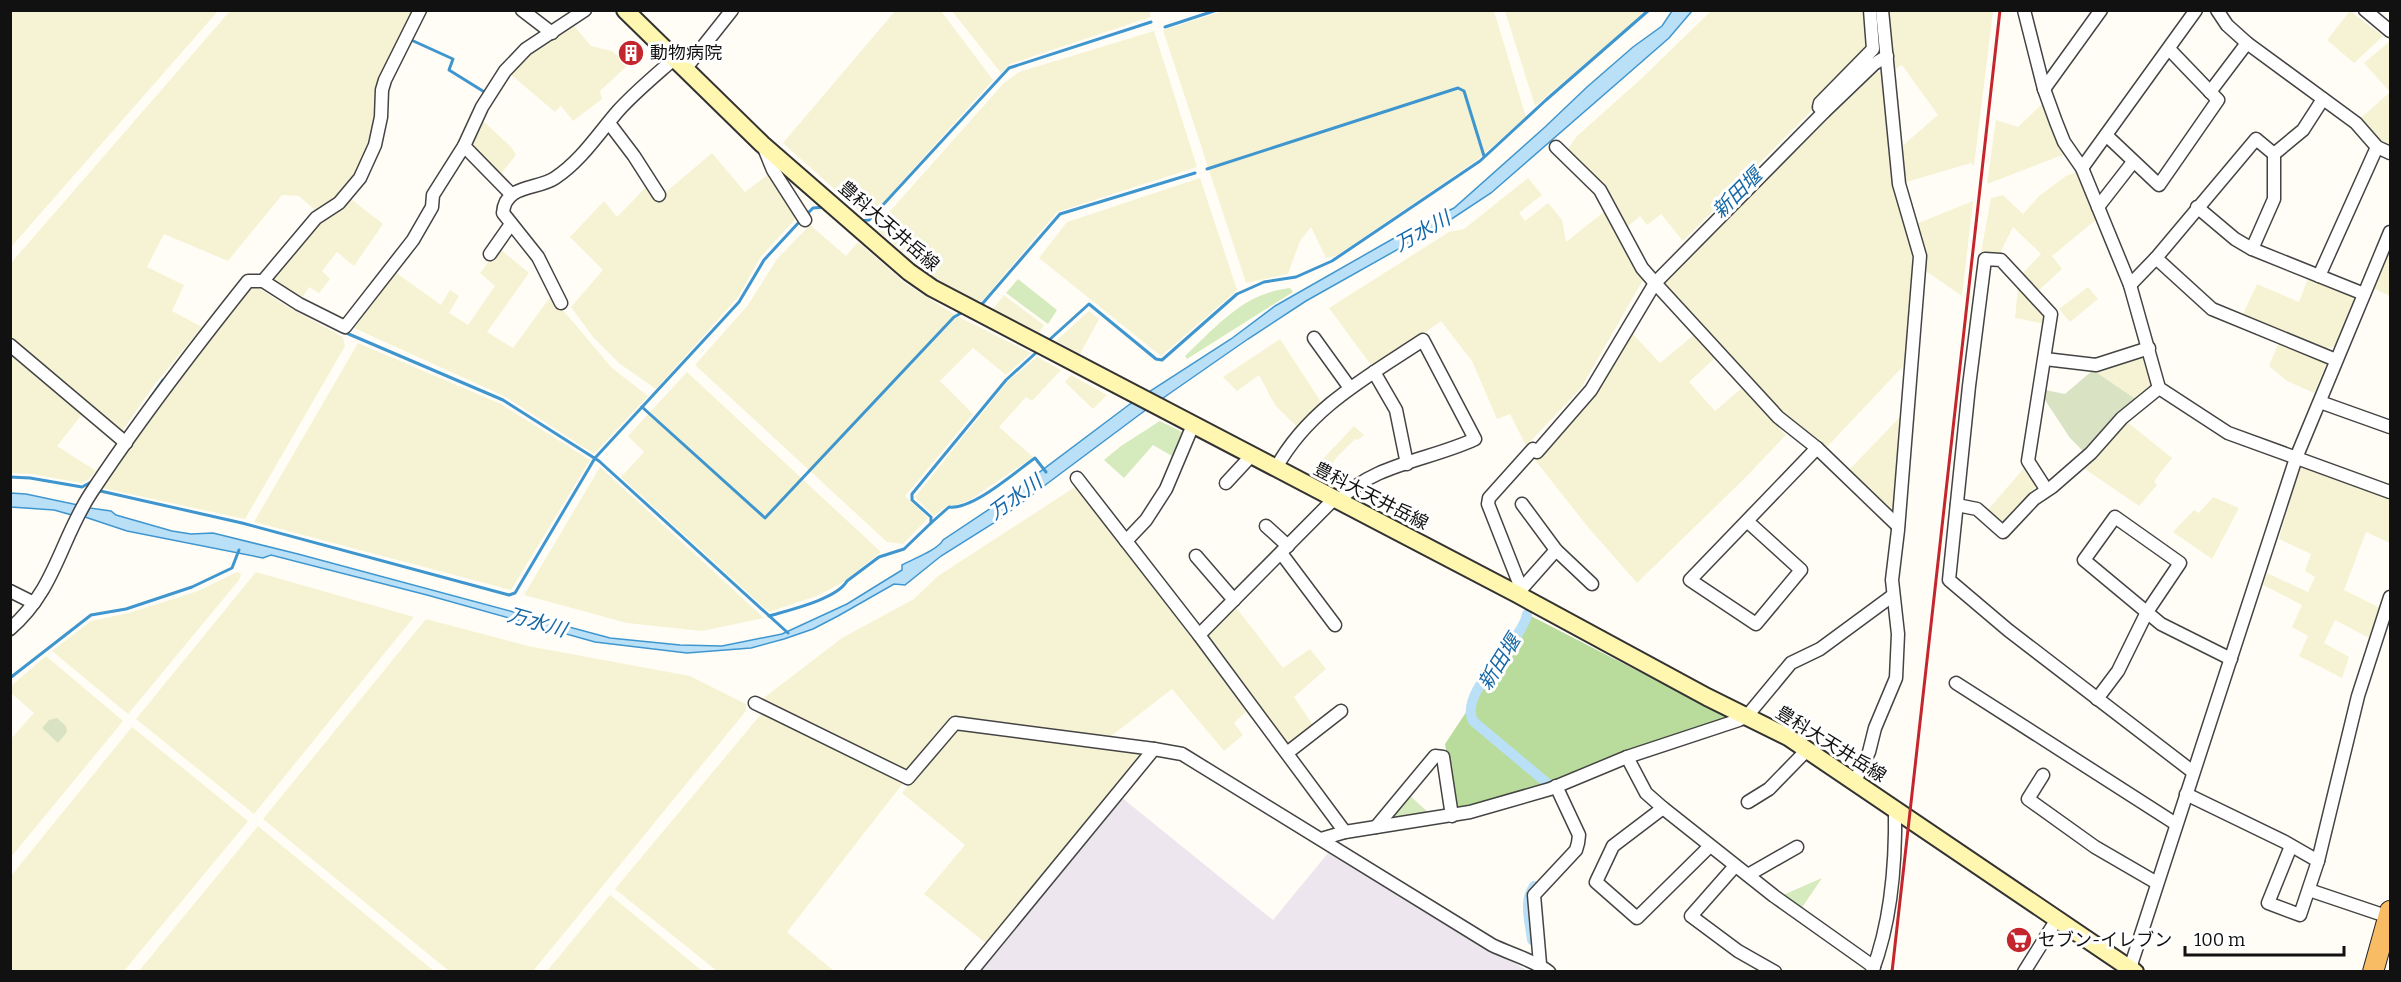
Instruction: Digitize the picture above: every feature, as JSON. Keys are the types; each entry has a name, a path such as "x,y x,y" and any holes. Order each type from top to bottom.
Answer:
{"highway":[{"path":"2373,972 2390,914"}],"main road":[{"name":"豊科大天井岳線","path":"625,10 762,144 809,182 909,272 932,288 1336,500 1519,591 1808,749 2133,971"}],"street":[{"path":"263,281 316,218 339,203 360,178 375,145 385,80 420,10"},
{"path":"522,10 552,33"},
{"path":"10,629 42,594 89,496 164,387 248,281 263,281 299,304 345,327 412,240 432,207 434,195 464,146 482,107 505,71 526,49 585,10"},
{"path":"561,303 538,257 503,213 503,205 511,194 554,179 586,150 618,111 681,63 732,10"},
{"path":"1557,550 1519,591 1488,504 1489,498 1533,449 1537,452 1591,390 1655,283 1824,112 1870,60 1874,42 1870,10"},
{"path":"1855,781 1869,752 1875,728 1896,678 1898,634 1892,580 1920,256 1899,184 1882,10"},
{"path":"2024,10 2044,89 2064,142 2082,168 2130,285 2159,388 2228,433 2391,492"},
{"path":"2044,89 2101,10"},
{"path":"2082,168 2196,10"},
{"path":"2217,10 2227,25 2247,43 2356,123 2377,147 2391,153"},
{"path":"2365,10 2391,31"},
{"path":"2210,92 2247,43"},
{"path":"2106,135 2159,185 2218,100 2169,49"},
{"path":"1870,60 1887,56"},
{"path":"2274,154 2303,130 2323,99"},
{"path":"609,123 659,195"},
{"path":"2130,285 2156,258 2196,207 2256,139 2274,154"},
{"path":"762,144 773,170 805,220"},
{"path":"464,146 511,194"},
{"path":"1556,147 1600,190 1642,268 1655,283 1778,417 1817,448 1898,526"},
{"path":"2319,276 2377,147"},
{"path":"2252,249 2274,199 2274,154"},
{"path":"2098,207 2133,162"},
{"path":"2196,207 2235,239 2252,249 2364,294"},
{"path":"490,254 511,224"},
{"path":"2133,971 2132,962 2157,883 2296,458 2391,232"},
{"path":"2156,258 2212,309 2336,360"},
{"path":"2046,489 2028,461 2051,314 2001,260 1985,259 1949,580 2008,630 2193,772"},
{"path":"1314,338 1350,388"},
{"path":"1199,635 1284,549 1349,490 1389,469 1458,448 1475,440 1423,340 1327,404 1288,447 1276,468"},
{"path":"10,345 126,443"},
{"path":"2045,359 2096,365 2149,348"},
{"path":"1374,372 1396,410 1407,464"},
{"path":"1957,505 1977,509 2003,532 2046,489 2052,487 2091,453 2122,418 2159,388"},
{"path":"2320,402 2391,427"},
{"path":"1126,541 1146,520 1166,489 1193,425"},
{"path":"1747,521 1801,570 1756,624 1690,580 1817,448"},
{"path":"1226,483 1251,456"},
{"path":"1077,478 1199,635 1345,832"},
{"path":"1522,504 1557,550 1592,584"},
{"path":"2097,699 2118,671 2147,612 2180,563 2115,517 2084,560 2147,612 2161,624 2231,658"},
{"path":"1266,526 1335,625"},
{"path":"1196,556 1234,600"},
{"path":"10,591 34,603"},
{"path":"1321,839 1345,832 1452,816 1556,786 1627,757 1747,716 1791,663 1820,649 1892,596"},
{"path":"2291,846 2268,903 2300,915 2318,861 2358,696 2391,597"},
{"path":"1956,683 2176,824"},
{"path":"755,703 908,778 955,723 1182,754 1492,945 1545,968"},
{"path":"1287,753 1341,711"},
{"path":"971,972 1154,749"},
{"path":"1748,802 1769,789 1808,749"},
{"path":"1376,827 1435,756 1443,757 1452,816"},
{"path":"1627,757 1646,793 1663,808 1774,896 1873,969 1886,924 1894,864 1895,808"},
{"path":"2043,775 2028,799 2095,847 2157,883"},
{"path":"1545,968 1534,895 1576,850 1580,835 1556,786"},
{"path":"2187,794 2318,861"},
{"path":"1663,808 1612,846 1596,882 1637,918 1710,846"},
{"path":"1748,875 1797,847"},
{"path":"1735,866 1691,916 1738,951 1775,972"},
{"path":"2309,890 2390,914"},
{"path":"2024,972 2057,919"}],"shaded area":[{"path":"896,10 941,11 993,80 868,219 783,143"},
{"path":"1505,10 1647,11 1535,106"},
{"path":"10,11 218,11 11,247"},
{"path":"230,11 412,11 400,41 363,163 345,189 335,198 316,211 299,196 282,195 228,261 164,234 147,267 184,285 172,311 202,327 155,384 120,434 11,339 11,263"},
{"path":"952,11 1149,11 1151,17 1010,64 1001,73"},
{"path":"1224,11 1494,11 1526,117 1477,160 1336,256 1326,258 1311,227 1300,241 1288,274 1246,283 1163,30"},
{"path":"1711,11 1866,11 1867,49 1816,106 1683,241 1661,214 1647,225 1640,216 1626,228 1567,150 1577,136 1641,79"},
{"path":"1887,11 1993,11 1974,166 1971,163 1903,183 1900,148 1938,115 1902,65 1894,70"},
{"path":"2350,11 2383,36 2354,63 2327,40"},
{"path":"573,25 591,46 612,51 628,65 600,91 602,99 573,121 561,106 555,112 509,73 534,49"},
{"path":"1154,31 1197,167 1057,212 982,301 976,301 926,273 875,228 1004,83 1019,72"},
{"path":"2390,41 2390,92 2364,63"},
{"path":"1874,71 1882,72 1890,167 1912,255 1913,281 1907,362 1826,448 1779,414 1660,281"},
{"path":"2390,92 2390,145 2379,139 2361,118"},
{"path":"2043,103 2065,154 1987,184 1996,120 2018,127"},
{"path":"482,120 511,147 516,155 499,176 469,147"},
{"path":"712,153 745,192 769,174 798,216 760,258 738,297 656,389 620,364 593,337 571,307 603,270 570,237 604,201 617,217 649,184 659,198"},
{"path":"2078,172 2097,219 2052,256 2062,269 2037,292 2020,276 2041,254 2013,227 2000,253 1981,252 1991,198 2003,195 2023,214 2039,196 2066,176"},
{"path":"1200,178 1237,290 1161,356 1039,258 1067,222"},
{"path":"1528,178 1542,195 1519,213 1525,221 1548,203 1562,220 1566,242 1605,211 1644,278 1581,388 1526,446 1510,414 1497,419 1472,361 1441,321 1374,369 1329,308 1449,232 1464,229"},
{"path":"351,199 383,224 354,266 337,252 322,271 330,279 319,293 309,287 301,300 271,280 317,223"},
{"path":"1973,201 1962,296 1923,269 1916,224"},
{"path":"810,225 846,256 858,242 906,284 955,315 1031,353 1006,375 973,348 940,381 973,414 905,496 928,518 903,544 887,542 695,365 748,305 777,259"},
{"path":"2390,247 2390,296 2373,288"},
{"path":"499,248 529,273 487,332 513,348 551,296 612,368 648,396 594,454 504,396 354,328 395,272 441,305 450,290 459,296 449,313 468,325 495,286 480,273"},
{"path":"2308,278 2352,297 2354,301 2335,346 2327,349 2243,314 2257,284 2299,302"},
{"path":"250,287 257,287 286,306 343,337 345,346 245,519 102,488 173,385"},
{"path":"2018,287 2047,315 2045,324 2015,318"},
{"path":"2088,287 2098,299 2070,322 2059,309"},
{"path":"1004,295 1044,325 1039,333 993,309"},
{"path":"1089,311 1099,319 1080,354 1056,341"},
{"path":"1629,330 1660,363 1695,334 1715,358 1689,382 1715,411 1742,388 1786,435 1637,583 1587,526 1535,460 1594,391"},
{"path":"1280,339 1321,402 1298,428 1275,405 1259,375 1237,391 1223,377"},
{"path":"2279,342 2327,362 2314,393 2287,381 2269,366"},
{"path":"358,343 501,404 590,460 511,590 254,522"},
{"path":"10,351 83,413 57,446 96,471 88,480 81,483 32,474 11,473"},
{"path":"2145,356 2152,386 2150,391 2137,400 2093,370"},
{"path":"1037,357 1061,370 1032,401 1026,397 999,427 1033,457 970,500 948,505 934,516 915,497 1008,381"},
{"path":"687,372 881,552 840,584 817,596 769,612 621,477 644,452 628,436"},
{"path":"1071,375 1107,395 1093,409 1065,382"},
{"path":"1903,414 1895,515 1849,470"},
{"path":"2126,421 2172,458 2154,481 2157,485 2139,506 2085,469"},
{"path":"1354,426 1364,435 1358,440 1355,439 1336,458 1322,480 1309,474"},
{"path":"2300,465 2390,498 2390,543 2366,532 2344,590 2380,608 2369,638 2335,620 2324,643 2349,657 2342,678 2299,656 2308,636 2292,627 2302,605 2263,585 2267,573 2308,592 2315,577 2305,571 2311,554 2279,539"},
{"path":"600,467 764,618 702,631 627,623 524,595"},
{"path":"2024,468 2037,485 2002,526 1987,511"},
{"path":"1075,487 1249,709 1234,723 1243,735 1224,751 1172,689 1106,740 954,720 906,773 761,700 842,638 914,599 938,576"},
{"path":"2213,497 2239,508 2212,559 2173,532 2194,510 2199,513"},
{"path":"237,572 241,574 239,580 128,714 52,651 91,621 129,613 198,591"},
{"path":"256,572 414,617 254,814 136,719"},
{"path":"1235,606 1283,668 1310,649 1326,669 1294,697 1314,727 1287,748 1205,637"},
{"path":"426,619 528,646 690,676 746,704 746,711 533,971 449,971 263,819"},
{"path":"46,656 123,721 11,857 11,739 34,713 11,693 11,686"},
{"path":"762,713 904,782 787,932 834,971 717,971 615,889"},
{"path":"955,726 1143,751 987,944 924,894 965,845 902,793"},
{"path":"132,727 248,821 124,971 11,971 11,876"},
{"path":"1121,797 1273,920 1328,853 1528,971 978,972"},
{"path":"258,826 434,971 139,971"},
{"path":"610,895 702,971 547,971"}],"green space":[{"path":"1018,279 1057,310 1048,324 1006,293"},
{"path":"1290,288 1293,292 1187,359 1185,356 1208,333 1245,304 1274,291"},
{"path":"2093,370 2137,400 2108,424 2084,452 2070,438 2043,397 2045,390 2065,394"},
{"path":"1160,421 1184,433 1172,456 1153,445 1124,478 1104,460 1121,446"},
{"path":"1531,616 1733,720 1552,783 1457,812 1445,744 1496,667 1526,627"},
{"path":"57,718 66,726 67,732 58,743 42,728 49,720"},
{"path":"1409,795 1429,813 1394,819 1392,816"},
{"path":"1822,878 1801,909 1783,895"}],"water":[{"name":"万水川","path":"1672,11 1692,11 1669,38 1491,193 1450,220 1306,301 1248,339 1143,412 997,521 941,556 905,585 894,584 813,629 784,639 751,648 687,653 595,642 427,595 271,555 263,558 127,531 85,517 90,508 111,511 116,515 172,531 191,534 213,533 610,638 680,645 722,646 782,634 847,604 902,570 902,565 936,547 1130,404 1231,339 1275,306 1396,237 1454,208 1587,87 1633,47 1662,26"},
{"path":"10,493 78,505 72,515 54,510 11,507"}],"waterway":[{"path":"1165,27 1217,10"},
{"path":"1048,341 1089,304 1156,359 1162,360 1237,294 1264,282 1296,277 1332,261 1480,161 1649,10"},
{"path":"860,221 869,220 1009,68 1151,22"},
{"path":"409,39 453,59 449,70 487,92"},
{"path":"1207,169 1458,88 1464,91 1484,156"},
{"path":"977,306 983,303 1060,214 1195,173"},
{"path":"806,215 813,208 826,207"},
{"name":"万水川","path":"96,490 242,523 509,595 515,593 595,458 739,302 764,260 801,220"},
{"path":"642,407 765,518 954,317 963,312"},
{"path":"344,332 503,400 599,461 788,633"},
{"path":"769,616 812,603 833,593 879,557 904,549 931,523 931,517 912,500 912,494 1006,380 1039,350"},
{"path":"151,397 163,380"},
{"name":"万水川","path":"931,523 949,507 970,503 981,497 1035,458 1046,472"},
{"path":"10,477 82,487 93,481"},
{"path":"10,678 91,615 126,609 192,587 232,568 239,550"},
{"name":"新田堰","path":"1527,614 1523,626 1482,682 1474,696 1471,709 1473,721 1547,783"},
{"name":"新田堰","path":"1532,940 1528,905 1534,886"}],"railway":[{"path":"1892,972 2000,10"}],"place":[{"name":"動物病院","path":"631,53"},
{"name":"セブン-イレブン","path":"2019,940"}]}
